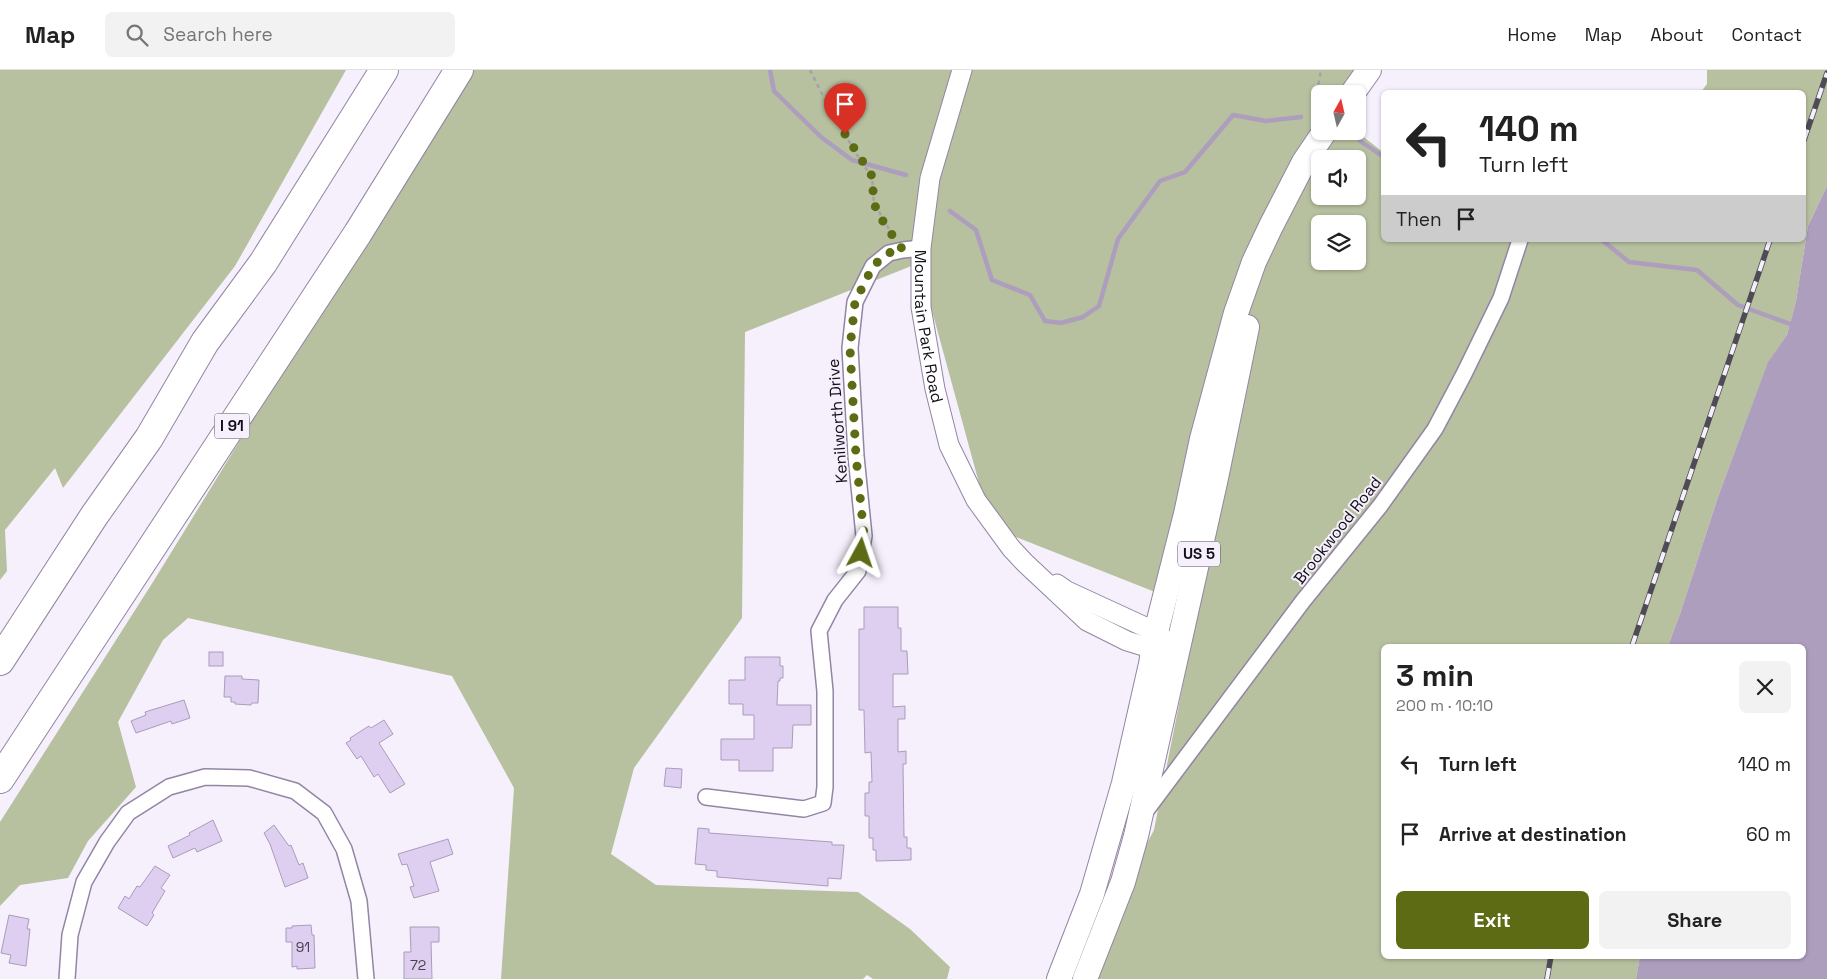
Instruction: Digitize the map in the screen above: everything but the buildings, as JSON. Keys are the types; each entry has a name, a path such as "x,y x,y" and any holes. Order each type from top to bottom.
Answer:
{"highway":[{"path":"0,661 94,516 149,438 205,342 263,263 384,70"},
{"name":"I 91","path":"0,779 358,233 458,70"}],"main road":[{"path":"1358,85 1369,70"},
{"name":"US 5","path":"1059,979 1087,908 1106,850 1130,760 1155,640 1202,439 1236,313 1254,262 1271,226 1304,162 1318,140"},
{"name":"US 5","path":"1085,979 1123,882 1140,819 1216,478 1246,328 1271,226"}],"street":[{"name":"Mountain Park Road","path":"962,70 930,178 921,248 921,307 935,389 949,444 976,500 1006,542 1025,563 1067,591 1177,652"},
{"name":"Brookwood Road","path":"1140,819 1303,601 1380,506 1435,429 1501,298 1519,242"},
{"name":"Kenilworth Drive","path":"706,798 804,810 823,803 825,787 825,691 819,631 835,600 858,571 864,536 856,456 850,348 855,302 873,266 888,253 921,248"},
{"path":"67,979 70,935 84,882 107,842 128,813 169,787 205,777 249,778 295,791 324,813 344,849 358,901 366,979"}],"path":[{"path":"810,70 827,104 863,165 872,176 874,204 885,225 903,250"}],"green space":[{"path":"0,70 346,70 235,266 63,488 55,468 5,530 7,571 0,580"},
{"path":"468,70 1382,70 1366,92 1366,85 1311,85 1311,140 1366,139 1381,151 1381,242 1805,242 1796,301 1787,335 1768,363 1718,497 1669,644 1381,644 1381,959 1639,959 1636,979 1076,979 1154,830 1198,609 991,527 919,263 745,332 742,618 634,768 611,854 656,885 858,892 910,929 950,967 947,979 873,979 867,975 863,979 501,979 514,788 452,676 188,618 163,640 118,722 136,787 88,841 68,878 20,885 0,906 0,822 153,582"},
{"path":"1707,70 1827,70 1827,186 1808,226 1806,238 1806,90 1702,90 1707,84"}],"shaded area":[{"path":"1827,186 1827,979 1636,979 1639,959 1806,959 1806,644 1669,644 1718,497 1768,362 1787,335 1796,301 1808,226"}],"waterway":[{"path":"770,70 774,91 821,137 852,160 906,175"},
{"path":"950,211 976,230 992,280 1030,295 1045,321 1061,323 1083,317 1099,306 1118,239 1160,181 1185,172 1233,115 1266,121 1301,117"},
{"path":"1360,141 1381,155"},
{"path":"1604,242 1629,262 1697,270 1738,305 1793,325"}],"railway":[{"path":"1806,134 1827,73"},
{"path":"1633,644 1769,242"},
{"path":"1547,979 1550,959"}],"route":[{"path":"845,134 863,165 872,176 874,204 885,225 903,250 888,253 873,266 855,302 850,348 856,456 864,536 861,553"}]}
